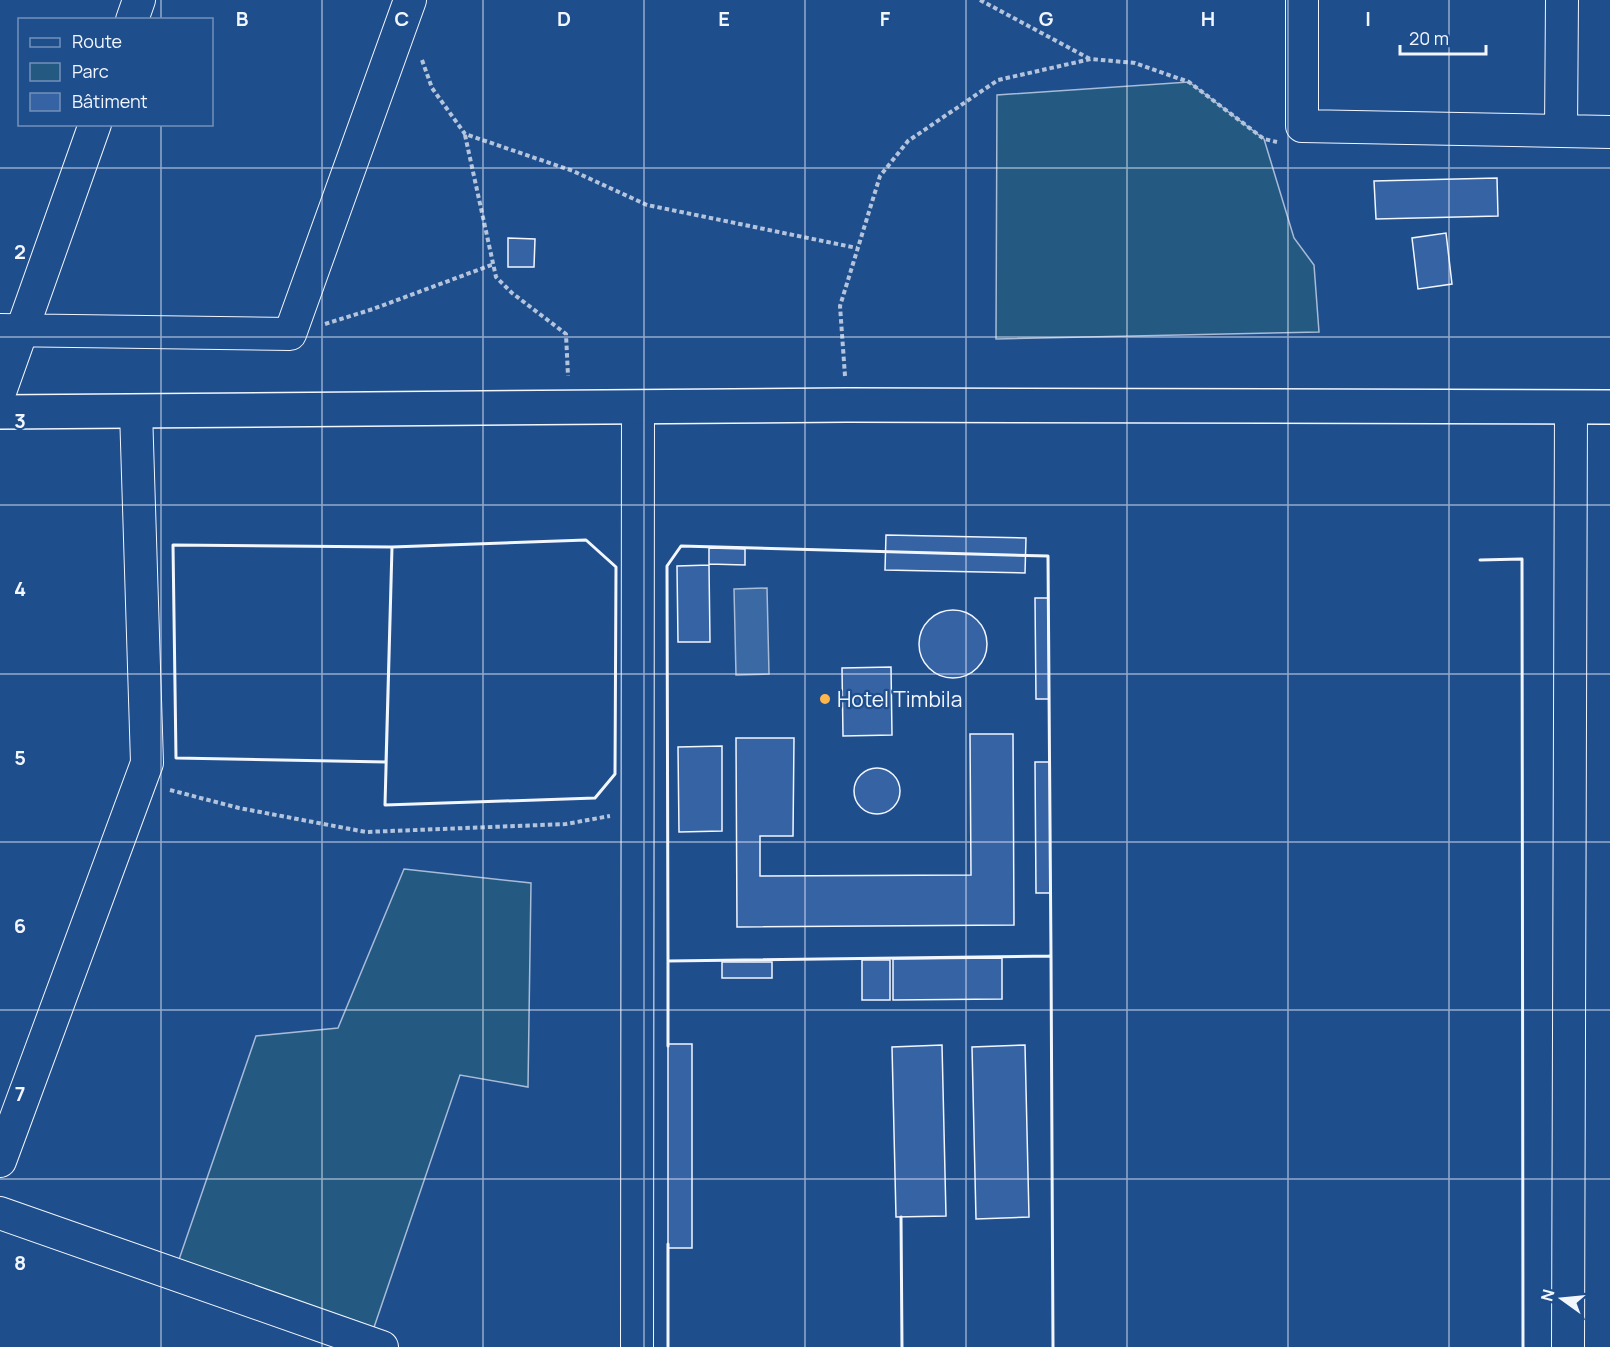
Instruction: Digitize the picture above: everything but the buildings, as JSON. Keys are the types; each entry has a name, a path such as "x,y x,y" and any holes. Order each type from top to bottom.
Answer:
{"main road":[{"path":"0,412 847,405 1610,407"}],"street":[{"path":"133,18 139,0"},
{"path":"11,330 290,334 410,0"},
{"path":"1302,0 1302,126 1610,132"},
{"path":"1561,131 1562,0"},
{"path":"0,392 11,330 94,126"},
{"path":"637,1347 638,407"},
{"path":"1568,1347 1570,407"},
{"path":"0,1161 147,764 136,411"},
{"path":"0,1213 382,1347"}],"path":[{"path":"980,0 1091,59"},
{"path":"421,59 432,88 465,134 496,278 566,334 569,408"},
{"path":"847,405 840,306 880,176 908,141 998,80 1091,59 1135,63 1189,82 1264,140 1285,143"},
{"path":"465,134 573,171 647,206 857,248"},
{"path":"290,334 373,309 494,264"},
{"path":"140,783 238,808 366,832 566,824 638,810"}],"green space":[{"path":"1189,82 1264,139 1294,238 1314,265 1319,332 996,339 997,95"},
{"path":"404,869 531,883 528,1087 460,1075 369,1342 174,1274 256,1036 338,1028"}],"shaded area":[{"path":"767,588 769,674 736,675 734,589"}],"wall":[{"path":"586,540 616,567 615,774 595,798 385,805 392,547 586,540"},
{"path":"173,545 392,547 386,762 176,758 173,545"},
{"path":"681,546 1048,556 1051,956 668,961 667,566 681,546"},
{"path":"1480,560 1522,559 1523,1347"},
{"path":"1049,956 1051,956 1053,1347"},
{"path":"668,1046 668,961 671,961"},
{"path":"901,1217 902,1347"},
{"path":"668,1244 668,1347"}],"place":[{"name":"Hotel Timbila","path":"825,699"}]}
